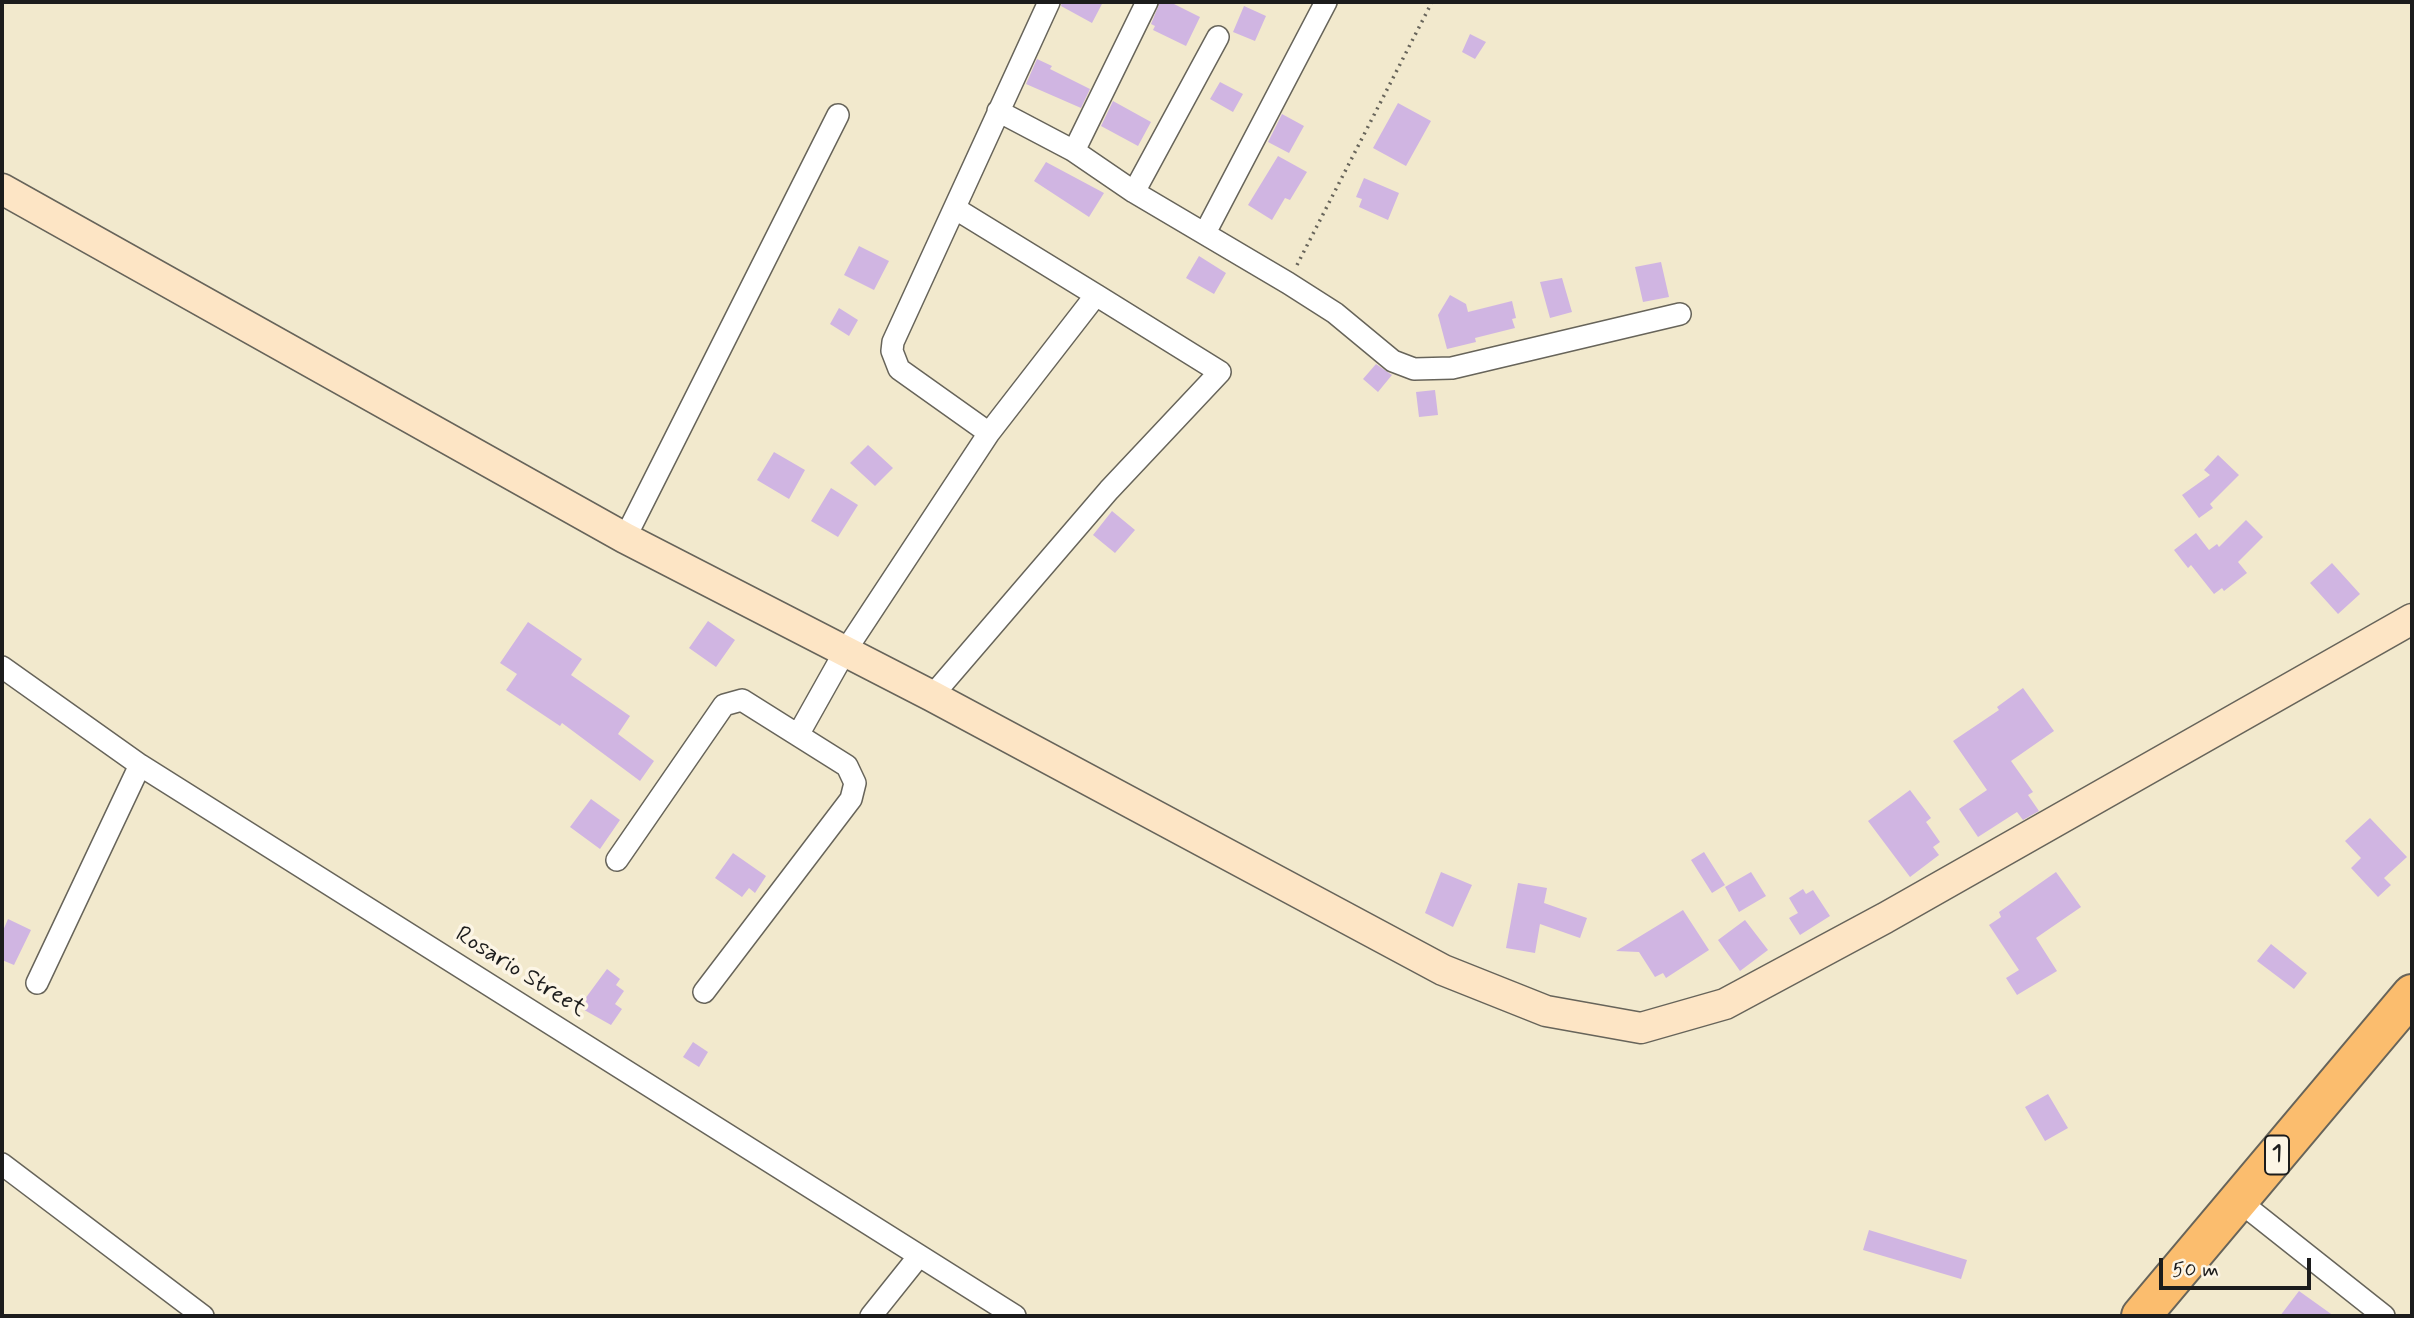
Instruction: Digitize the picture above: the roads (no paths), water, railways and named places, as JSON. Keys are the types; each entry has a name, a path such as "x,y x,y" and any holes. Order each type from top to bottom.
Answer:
{"highway":[{"name":"1","path":"2141,1316 2412,994"}],"street":[{"path":"989,433 899,369 892,351 901,324 1049,2"},
{"path":"1074,151 1147,2"},
{"path":"1205,233 1326,2"},
{"path":"1134,192 1218,37"},
{"path":"998,111 1074,151 1134,192 1288,282 1335,313 1393,360 1414,369 1434,370 1461,366 1680,314"},
{"path":"625,538 838,115"},
{"path":"2,189 625,538 932,696 1443,970 1546,1011 1641,1028 1725,1004 1885,918 2412,619"},
{"path":"932,696 1109,490 1220,372 956,209"},
{"path":"798,734 844,653 989,433 1096,295"},
{"name":"Rosario Street","path":"2,667 140,765 1015,1316"},
{"path":"617,860 724,705 742,700 847,766 855,783 851,799 705,992"},
{"path":"37,983 140,765"},
{"path":"2,1164 203,1316"},
{"path":"2239,1201 2384,1316"},
{"path":"871,1316 919,1256"}]}
